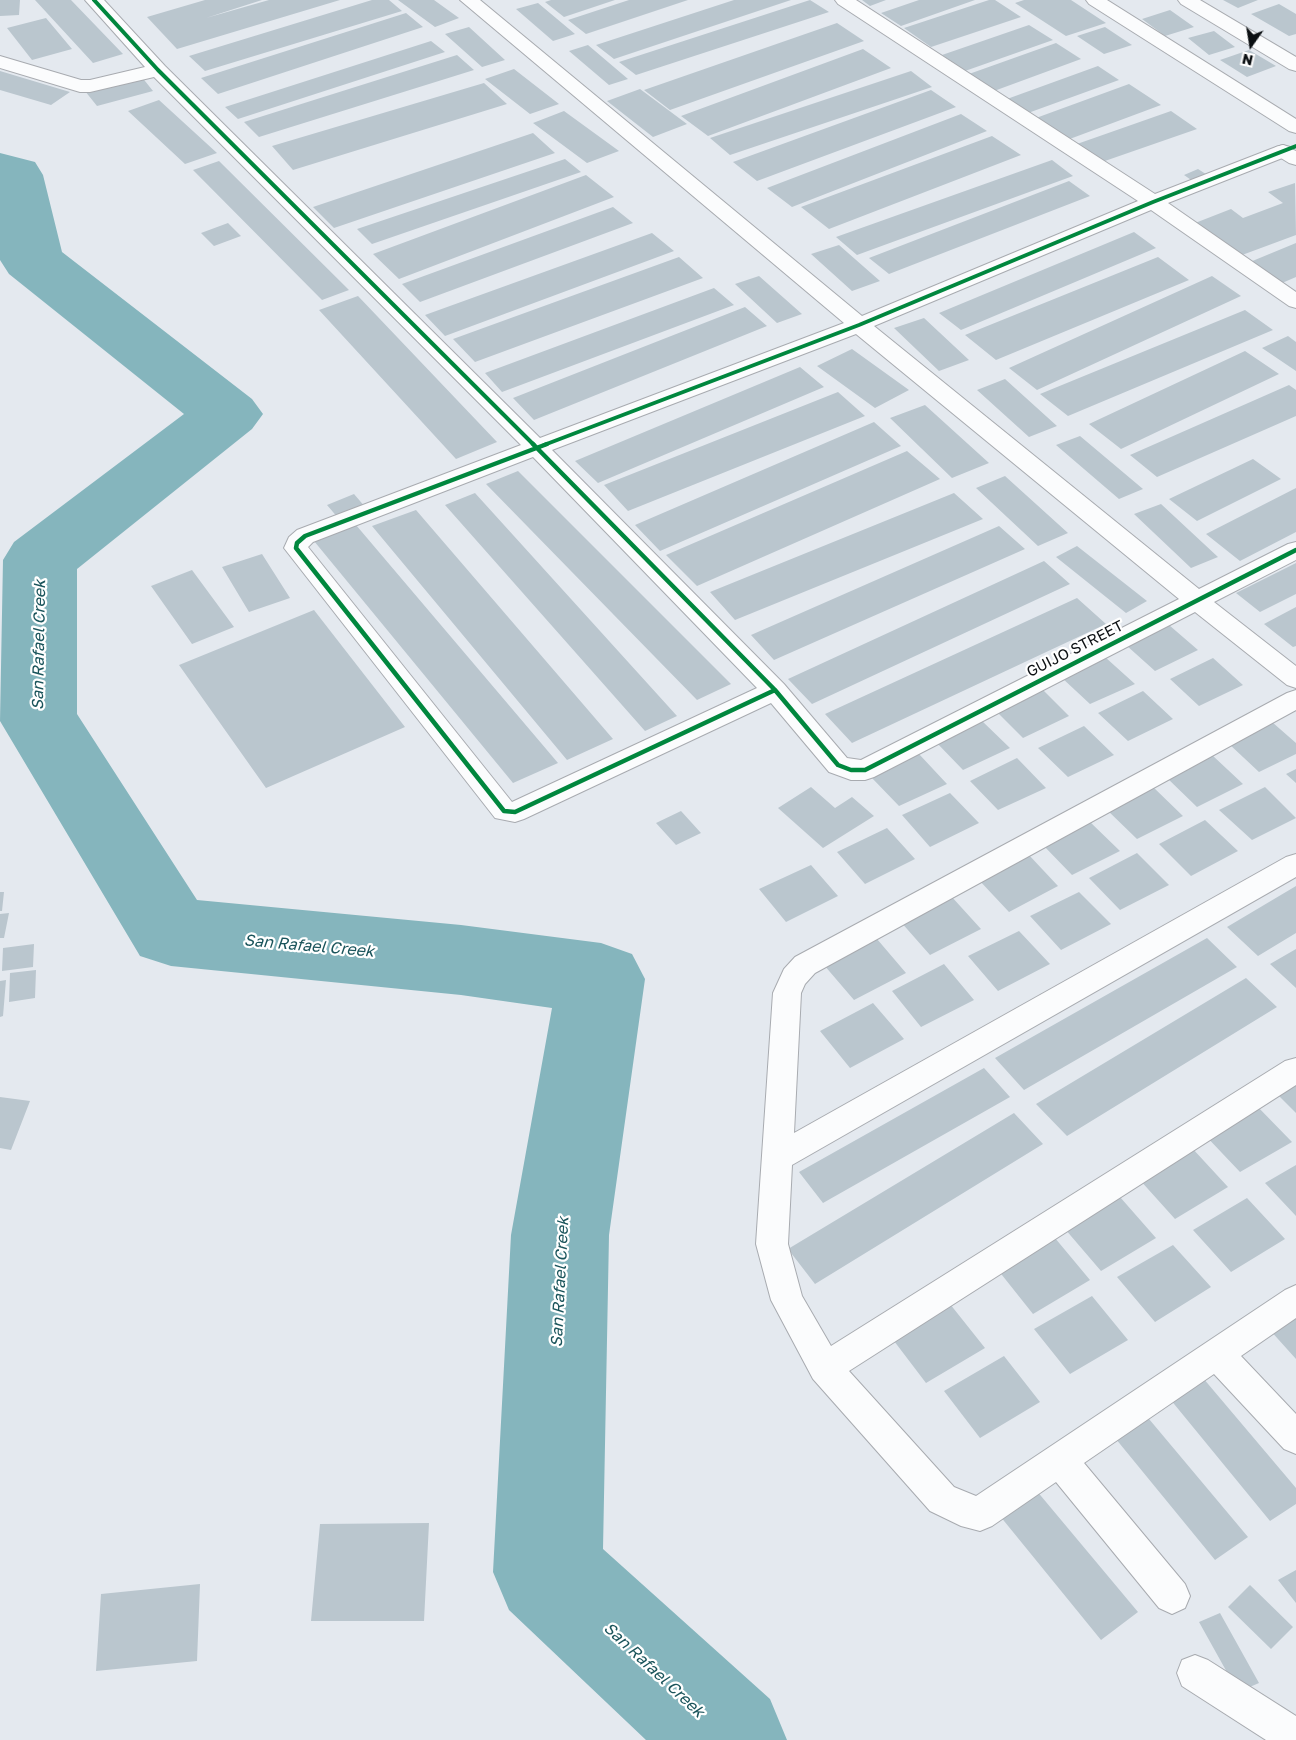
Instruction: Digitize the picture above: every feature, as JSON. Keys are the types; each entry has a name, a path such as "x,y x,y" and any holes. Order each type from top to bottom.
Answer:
{"street":[{"path":"94,0 158,70 537,448 775,690 515,812 504,811 296,548 296,543 305,536 537,448 859,325 1153,202 1292,152"},
{"path":"469,0 859,325 1197,601 1296,679"},
{"path":"844,0 1153,202 1296,302"},
{"path":"1095,0 1296,126"},
{"path":"1187,0 1296,65"},
{"path":"0,62 80,86 90,86 158,70"},
{"name":"GUIJO STREET","path":"775,690 838,765 851,770 865,770 1296,550"},
{"path":"1296,699 805,966 794,977 787,993 772,1244 787,1300 826,1368 942,1500 961,1509 980,1514 1296,1300"},
{"path":"777,1158 1296,864"},
{"path":"826,1368 1296,1070"},
{"path":"1217,1354 1296,1438"},
{"path":"1059,1460 1172,1596"},
{"path":"1195,1672 1296,1738"}],"building":[{"path":"0,0 20,0 19,15 0,16"},
{"path":"35,0 71,0 123,54 93,63"},
{"path":"205,0 262,0 206,18 269,0 340,0 177,49 147,17"},
{"path":"372,0 389,0 402,11 205,71 189,56"},
{"path":"398,0 434,0 459,18 435,27"},
{"path":"551,0 615,0 564,17 545,2"},
{"path":"629,0 688,0 586,34 568,20"},
{"path":"734,0 791,0 614,59 596,45"},
{"path":"810,0 829,12 636,75 619,62"},
{"path":"862,0 886,0 870,6"},
{"path":"919,0 975,0 901,26 881,13"},
{"path":"989,0 995,0 1021,17 931,47 904,28"},
{"path":"1024,0 1071,0 1106,23 1066,36 1015,3"},
{"path":"1223,0 1258,0 1238,8"},
{"path":"538,3 575,34 553,41 516,9"},
{"path":"1279,4 1296,14 1296,34 1289,36 1251,14"},
{"path":"1170,10 1194,27 1165,36 1142,19"},
{"path":"406,13 423,27 218,94 201,78"},
{"path":"46,18 72,49 32,60 7,28"},
{"path":"837,23 864,41 670,110 644,90"},
{"path":"1029,25 1053,40 965,71 942,55"},
{"path":"469,27 505,60 482,67 445,34"},
{"path":"1105,27 1132,45 1104,54 1077,36"},
{"path":"1214,31 1235,47 1209,55 1188,38"},
{"path":"431,41 445,52 238,119 225,107"},
{"path":"1056,43 1081,59 994,91 969,74"},
{"path":"588,45 628,79 609,85 569,51"},
{"path":"863,49 891,68 708,136 681,116"},
{"path":"1249,50 1276,66 1247,77 1220,60"},
{"path":"457,55 474,70 259,137 244,122"},
{"path":"1098,66 1119,80 1028,113 1007,99"},
{"path":"514,69 559,104 530,114 485,79"},
{"path":"0,71 70,92 51,105 0,90"},
{"path":"911,71 932,87 730,155 710,138"},
{"path":"141,76 153,91 97,106 85,91"},
{"path":"484,83 507,104 293,170 272,146"},
{"path":"1129,84 1161,105 1067,140 1036,118"},
{"path":"640,89 687,124 653,137 607,101"},
{"path":"931,90 956,107 757,181 733,162"},
{"path":"159,100 217,153 185,164 128,111"},
{"path":"564,111 619,151 587,163 533,123"},
{"path":"1171,111 1197,129 1102,162 1077,144"},
{"path":"961,114 987,131 792,207 767,188"},
{"path":"533,133 555,153 334,228 313,207"},
{"path":"992,136 1021,155 829,229 801,207"},
{"path":"565,159 581,172 372,244 357,229"},
{"path":"1052,160 1073,176 857,255 836,237"},
{"path":"219,161 349,290 322,300 193,170"},
{"path":"1198,169 1212,178 1197,184 1184,175"},
{"path":"586,175 614,197 399,279 373,254"},
{"path":"1069,181 1090,196 889,274 869,258"},
{"path":"1295,183 1296,235 1234,258 1190,225 1231,209 1243,218 1283,203 1268,192"},
{"path":"613,207 633,223 420,302 402,284"},
{"path":"228,223 241,236 214,246 201,233"},
{"path":"1134,232 1156,248 961,330 939,313"},
{"path":"652,233 674,251 445,336 425,315"},
{"path":"1296,243 1296,277 1282,283 1250,262"},
{"path":"839,245 880,281 852,291 811,254"},
{"path":"679,257 703,278 475,362 453,339"},
{"path":"1158,257 1189,280 996,360 965,335"},
{"path":"759,276 802,314 777,323 735,284"},
{"path":"1212,276 1241,296 1037,390 1009,368"},
{"path":"714,288 734,305 502,392 485,373"},
{"path":"358,296 497,442 456,459 319,310"},
{"path":"745,307 767,326 534,420 513,398"},
{"path":"1245,310 1273,330 1068,416 1040,394"},
{"path":"924,318 969,360 939,371 894,328"},
{"path":"1288,336 1296,342 1296,371 1262,348"},
{"path":"852,349 909,390 875,408 817,366"},
{"path":"1245,351 1279,374 1121,449 1089,424"},
{"path":"800,367 824,387 598,483 575,461"},
{"path":"1005,379 1057,426 1029,437 977,390"},
{"path":"1289,385 1296,390 1296,416 1157,477 1130,455"},
{"path":"838,392 865,416 628,511 604,485"},
{"path":"925,405 989,463 952,478 890,418"},
{"path":"874,422 901,446 660,551 635,525"},
{"path":"1080,436 1143,489 1119,499 1056,445"},
{"path":"907,451 940,479 697,586 666,555"},
{"path":"1253,459 1281,479 1197,521 1169,499"},
{"path":"518,471 731,684 697,700 486,484"},
{"path":"1005,476 1068,533 1038,546 976,488"},
{"path":"1296,488 1296,532 1240,561 1206,534"},
{"path":"475,493 677,716 645,731 445,505"},
{"path":"954,493 983,519 735,620 710,592"},
{"path":"354,494 366,508 339,519 327,505"},
{"path":"1161,504 1218,557 1191,568 1134,514"},
{"path":"416,510 613,739 567,760 372,526"},
{"path":"356,525 558,763 513,783 314,541"},
{"path":"999,526 1025,549 774,660 751,635"},
{"path":"1077,546 1147,601 1126,613 1056,557"},
{"path":"262,554 290,598 249,612 222,567"},
{"path":"1044,561 1070,584 812,704 788,679"},
{"path":"1296,563 1296,594 1260,612 1236,593"},
{"path":"192,570 234,627 192,644 151,586"},
{"path":"1077,598 1106,624 852,743 825,714"},
{"path":"1296,607 1296,646 1293,647 1264,624"},
{"path":"314,610 405,727 266,788 179,665"},
{"path":"1169,625 1198,650 1155,671 1126,645"},
{"path":"1105,657 1135,684 1090,704 1061,677"},
{"path":"1213,658 1243,685 1199,706 1170,679"},
{"path":"1041,688 1069,716 1023,738 995,710"},
{"path":"1143,691 1173,719 1128,741 1098,713"},
{"path":"981,720 1010,748 963,770 935,741"},
{"path":"1272,722 1296,743 1296,754 1259,772 1228,743"},
{"path":"1084,726 1114,755 1068,777 1038,748"},
{"path":"919,754 947,784 899,806 871,777"},
{"path":"1212,755 1243,784 1197,807 1166,777"},
{"path":"1017,758 1046,788 998,810 970,781"},
{"path":"1296,769 1296,783 1286,774"},
{"path":"1152,786 1183,816 1137,839 1105,808"},
{"path":"811,787 835,808 852,797 874,816 823,848 778,808"},
{"path":"1265,787 1296,818 1252,840 1219,810"},
{"path":"950,793 979,823 930,847 902,815"},
{"path":"681,811 701,833 676,845 656,823"},
{"path":"1205,820 1238,851 1191,876 1159,844"},
{"path":"1089,821 1120,851 1072,875 1042,844"},
{"path":"887,828 915,859 865,884 837,852"},
{"path":"1137,853 1169,885 1120,910 1089,878"},
{"path":"1028,854 1058,886 1009,912 978,879"},
{"path":"811,865 838,896 786,922 759,889"},
{"path":"1296,886 1296,933 1258,956 1227,927"},
{"path":"0,892 4,892 2,911 0,911"},
{"path":"1079,892 1111,924 1061,950 1030,916"},
{"path":"951,896 981,929 930,955 900,921"},
{"path":"9,913 4,938 0,938 0,914"},
{"path":"1019,931 1050,964 998,991 968,956"},
{"path":"1207,938 1237,967 1024,1090 995,1058"},
{"path":"877,939 906,973 854,1000 824,965"},
{"path":"34,944 33,967 2,971 3,948"},
{"path":"1296,949 1296,988 1270,964"},
{"path":"944,964 974,1000 921,1027 892,991"},
{"path":"36,970 35,998 9,1002 10,973"},
{"path":"1246,978 1277,1007 1067,1136 1036,1104"},
{"path":"6,980 3,1016 0,1017 0,981"},
{"path":"873,1003 904,1039 850,1068 820,1031"},
{"path":"984,1068 1010,1097 823,1203 799,1172"},
{"path":"1296,1083 1296,1113 1277,1094"},
{"path":"0,1097 30,1101 11,1150 0,1148"},
{"path":"1255,1104 1292,1142 1240,1172 1203,1133"},
{"path":"1014,1113 1043,1144 815,1284 788,1249"},
{"path":"1192,1148 1228,1187 1175,1219 1139,1179"},
{"path":"1296,1165 1296,1216 1265,1183"},
{"path":"1120,1197 1156,1238 1101,1271 1065,1229"},
{"path":"1247,1198 1285,1239 1231,1272 1193,1230"},
{"path":"1055,1238 1090,1280 1033,1314 998,1270"},
{"path":"1173,1245 1211,1287 1155,1322 1117,1277"},
{"path":"1092,1296 1128,1340 1070,1374 1034,1329"},
{"path":"950,1304 985,1348 926,1383 891,1337"},
{"path":"1296,1311 1296,1359 1269,1329"},
{"path":"1004,1356 1040,1402 980,1438 944,1391"},
{"path":"1203,1378 1296,1488 1296,1504 1270,1521 1170,1399"},
{"path":"1144,1413 1248,1537 1215,1560 1111,1433"},
{"path":"1036,1490 1138,1612 1101,1640 1000,1516"},
{"path":"429,1523 424,1621 311,1621 320,1524"},
{"path":"1296,1570 1296,1603 1278,1580"},
{"path":"200,1584 197,1661 96,1671 101,1594"},
{"path":"1250,1585 1293,1627 1271,1649 1228,1607"},
{"path":"1220,1613 1259,1683 1238,1692 1199,1622"}],"waterway":[{"name":"San Rafael Creek","path":"0,171 13,175 32,260 228,414 40,560 37,716 171,932 461,960 601,979 560,1235 548,1572 729,1740"}],"cycle path":[{"path":"94,0 158,70 537,448 775,690 838,765 851,770 865,770 1296,550"},
{"path":"775,690 515,812 504,811 296,548 297,543 305,536 859,325 1153,202 1296,146"}]}
